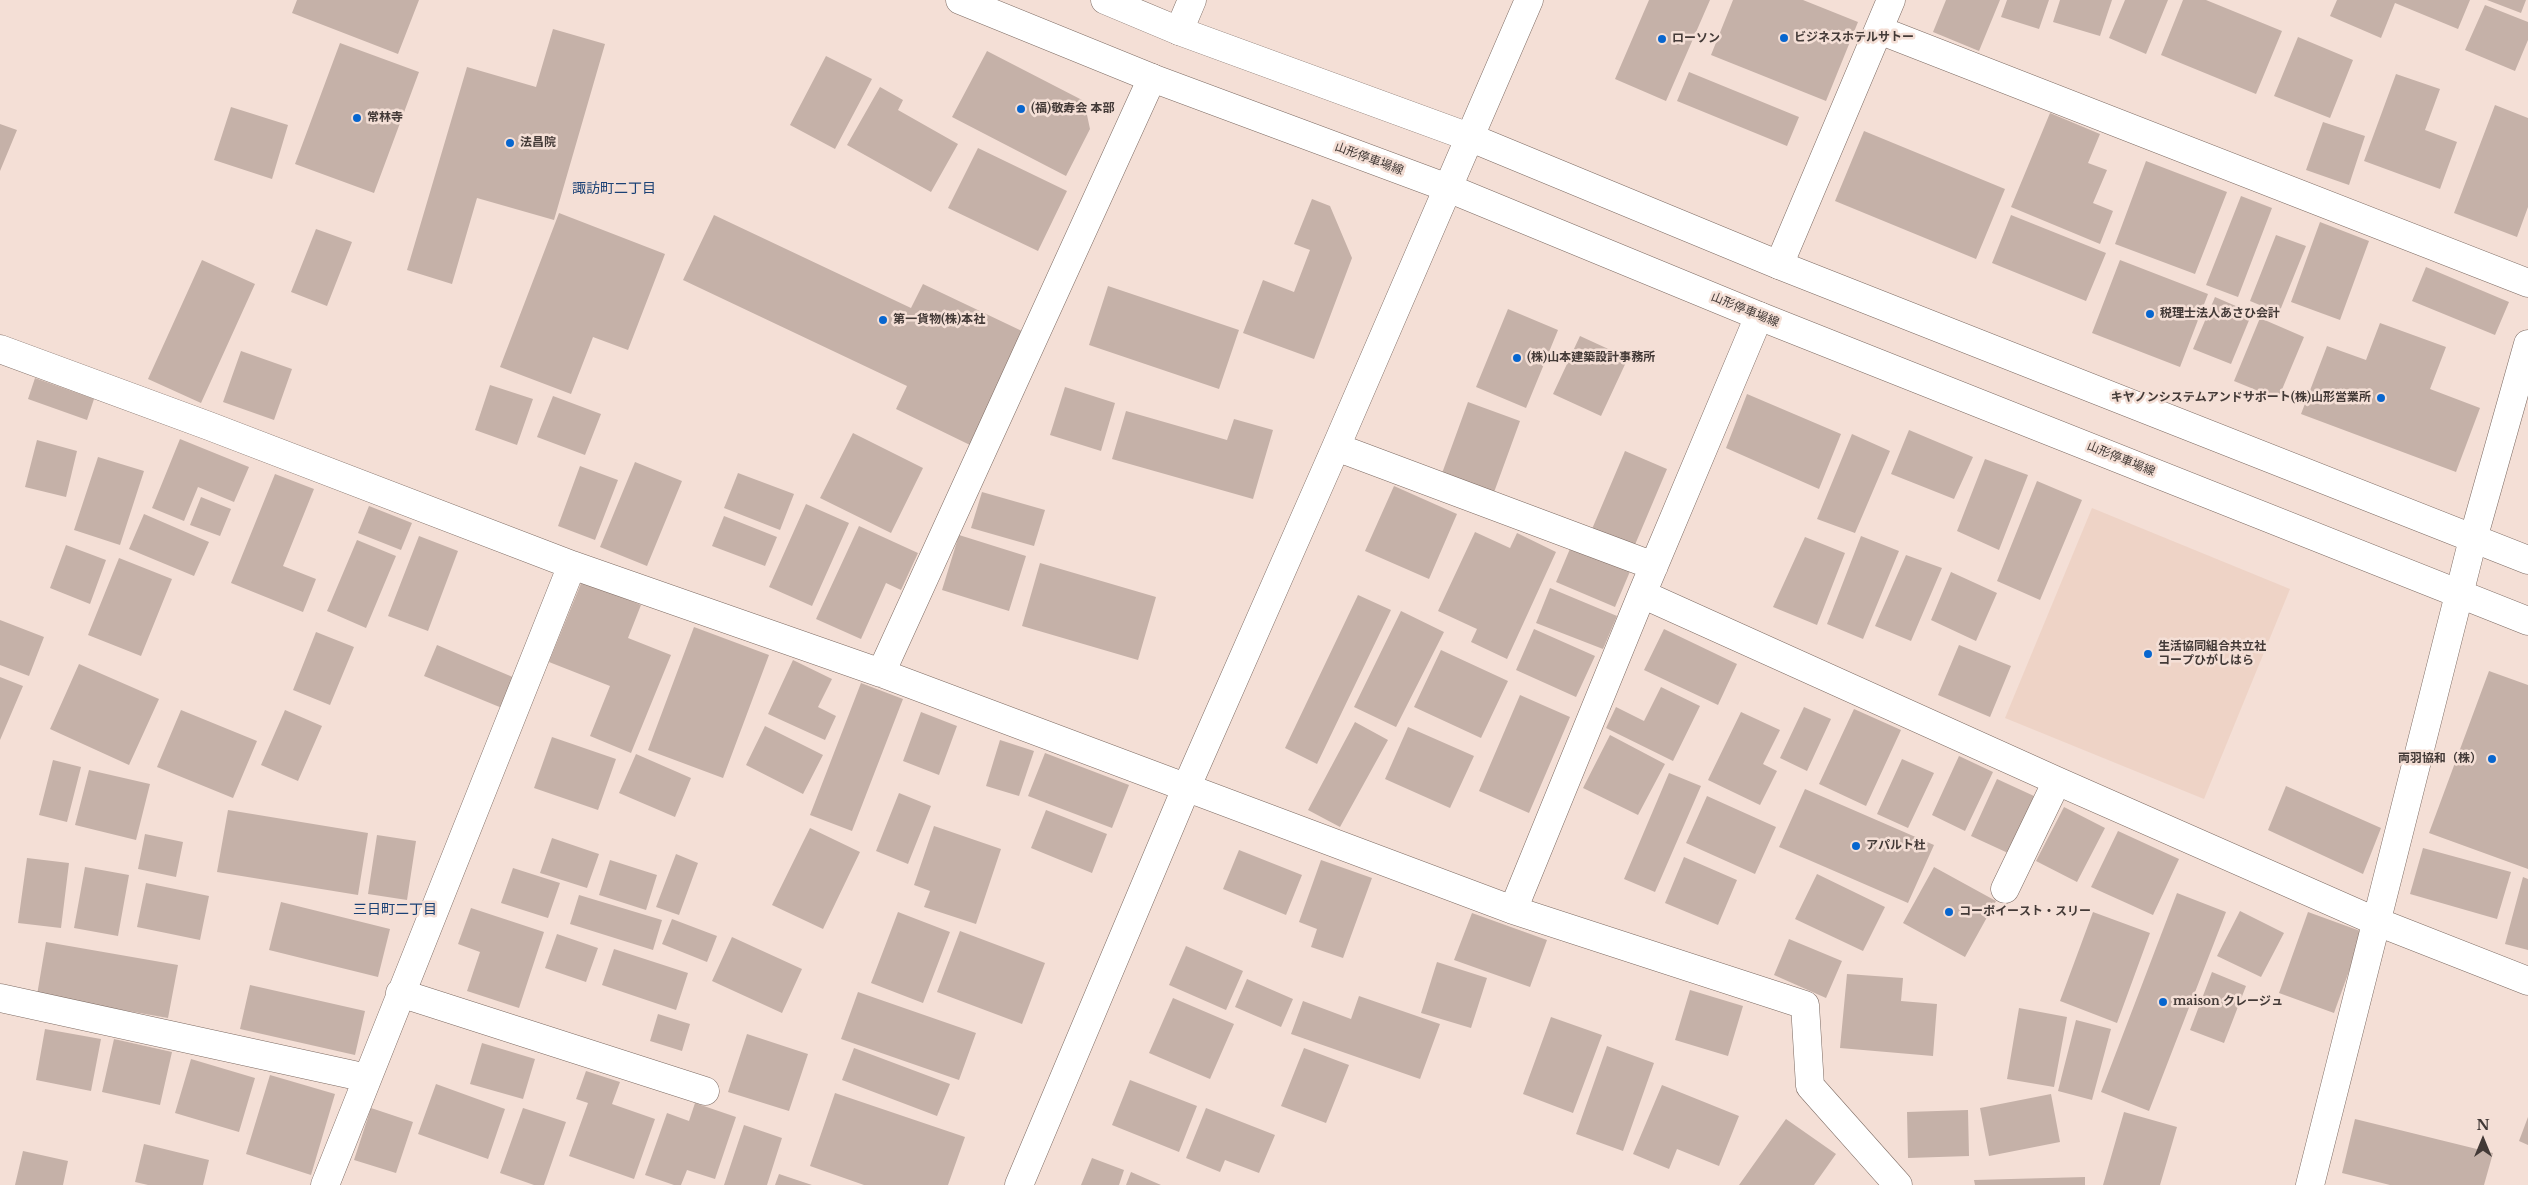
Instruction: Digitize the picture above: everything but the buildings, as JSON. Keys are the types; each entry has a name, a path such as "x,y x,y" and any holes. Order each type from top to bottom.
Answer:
{"main road":[{"name":"山形停車場線","path":"960,0 1152,78 1448,188 1759,316 2528,621"},
{"path":"1105,0 1179,30 1469,137 1779,265 2528,560"},
{"path":"1179,30 1192,0"},
{"path":"1019,1185 1187,786 1529,0"},
{"path":"1779,265 1891,0"},
{"path":"1879,30 2528,283"},
{"path":"880,673 1152,78"},
{"path":"1512,910 1759,316"},
{"path":"2310,1185 2473,539 2528,344"},
{"path":"0,349 218,429 572,565 880,673 1187,786 1512,910 1805,1004 1810,1086 1898,1185"},
{"path":"1336,447 1654,566"},
{"path":"325,1185 400,992 572,565"},
{"path":"1642,594 2057,781 2376,921 2528,981"},
{"path":"2005,889 2057,781"},
{"path":"400,992 706,1091"},
{"path":"0,998 367,1078"}],"shaded area":[{"name":"生活協同組合共立社 コープひがしはら","path":"2092,508 2290,589 2204,799 2005,718"}],"place":[{"name":"ビジネスホテルサトー","path":"1784,38"},
{"name":"ローソン","path":"1662,39"},
{"name":"(福)敬寿会 本部","path":"1021,109"},
{"name":"常林寺","path":"357,118"},
{"name":"法昌院","path":"510,143"},
{"name":"税理士法人あさひ会計","path":"2150,314"},
{"name":"第一貨物(株)本社","path":"883,320"},
{"name":"(株)山本建築設計事務所","path":"1517,358"},
{"name":"キヤノンシステムアンドサポート(株)山形営業所","path":"2381,398"},
{"name":"生活協同組合共立社 コープひがしはら","path":"2148,654"},
{"name":"両羽協和（株）","path":"2492,759"},
{"name":"アパルト杜","path":"1856,846"},
{"name":"コーポイースト・スリー","path":"1949,912"},
{"name":"maison クレージュ","path":"2163,1002"}],"district":[{"name":"諏訪町二丁目","path":"614,189"},
{"name":"三日町二丁目","path":"395,910"}]}
